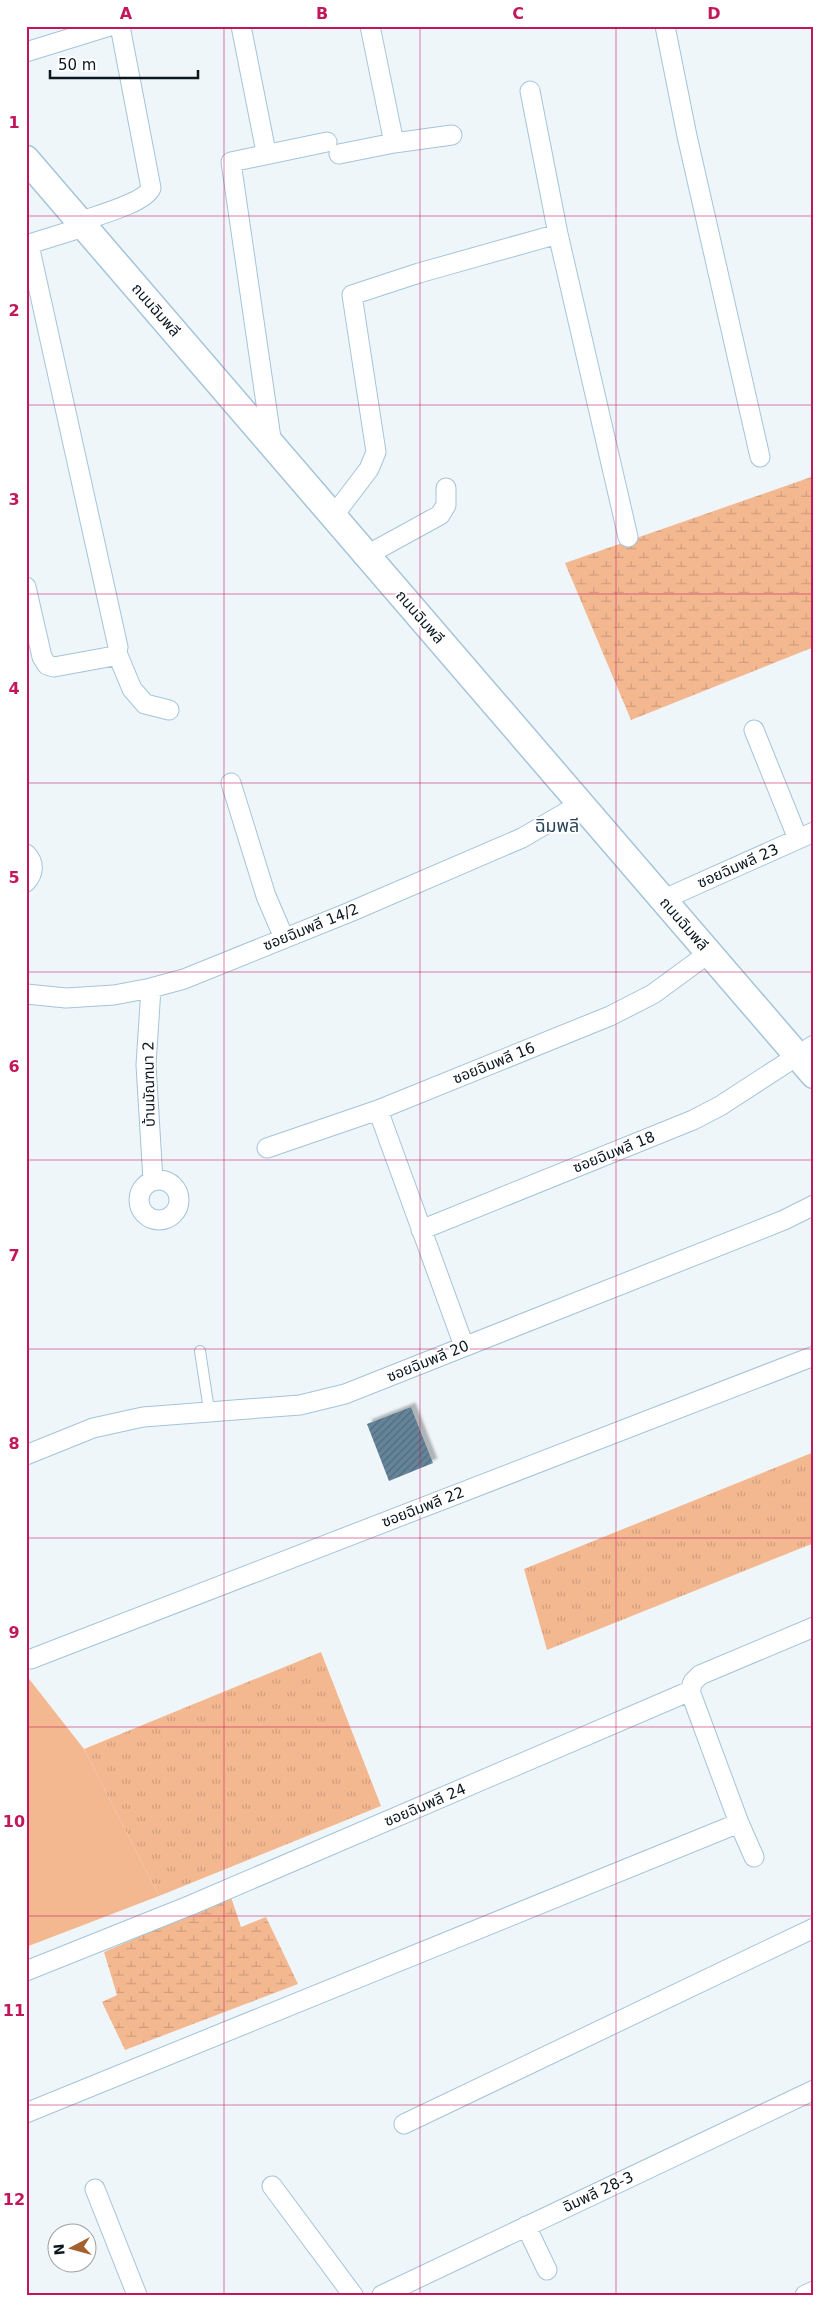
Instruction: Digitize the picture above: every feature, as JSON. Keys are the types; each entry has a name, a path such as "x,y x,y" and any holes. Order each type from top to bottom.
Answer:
{"street":[{"path":"26,52 110,26"},
{"path":"120,26 151,188 146,196 28,245 118,647 117,653 132,689 145,704 169,710"},
{"path":"241,26 265,147"},
{"path":"370,26 394,143"},
{"path":"665,26 687,136 760,457"},
{"path":"530,91 558,234 628,537"},
{"path":"272,445 231,162 333,148 394,143 452,135"},
{"name":"ถนนฉิมพลี","path":"26,159 582,803 662,900 709,953 805,1050 814,1075"},
{"path":"334,515 369,470 376,452 352,295 419,273 558,234"},
{"path":"366,555 440,514 446,505 446,488"},
{"path":"26,587 42,657 48,665 54,667 114,656 117,653"},
{"path":"754,730 806,836"},
{"path":"231,783 266,896 284,938"},
{"name":"ซอยฉิมพลี 14/2","path":"26,994 66,998 114,995 184,979 522,838 582,803"},
{"name":"ซอยฉิมพลี 23","path":"662,900 806,836"},
{"path":"26,854 30,859 33,871 26,882"},
{"name":"ซอยฉิมพลี 16","path":"267,1148 378,1110 634,1005 709,953"},
{"name":"บ้านมัณฑนา 2","path":"151,988 146,1065 153,1180"},
{"name":"ซอยฉิมพลี 18","path":"421,1230 693,1120 720,1106 805,1050"},
{"path":"378,1110 464,1346"},
{"name":"ซอยฉิมพลี 20","path":"26,1455 93,1428 143,1417 209,1410 300,1405 345,1394 784,1220 814,1205"},
{"name":"ซอยฉิมพลี 22","path":"32,1659 814,1356"},
{"name":"ซอยฉิมพลี 24","path":"26,1971 191,1904 690,1691 693,1682 700,1675 814,1627"},
{"path":"690,1691 739,1823 754,1857"},
{"path":"26,2113 739,1823"},
{"path":"404,2124 814,1928"},
{"name":"ฉิมพลี 28-3","path":"382,2295 814,2090"},
{"path":"272,2186 353,2295"},
{"path":"95,2190 137,2295"},
{"path":"526,2226 547,2270"},
{"path":"805,2295 814,2291"}],"lane":[{"path":"200,1351 209,1410"}],"green space":[{"path":"814,476 814,647 631,720 565,563"},
{"path":"814,1452 814,1543 547,1650 524,1569"},
{"path":"321,1652 381,1806 159,1896 84,1749"},
{"path":"26,1675 84,1749 159,1896 26,1947"},
{"path":"231,1897 241,1927 266,1917 298,1984 125,2050 102,2002 117,1995 104,1952"}],"building":[{"path":"411,1407 433,1463 389,1481 367,1424"}],"district":[{"name":"ฉิมพลี","path":"557,826"}]}
